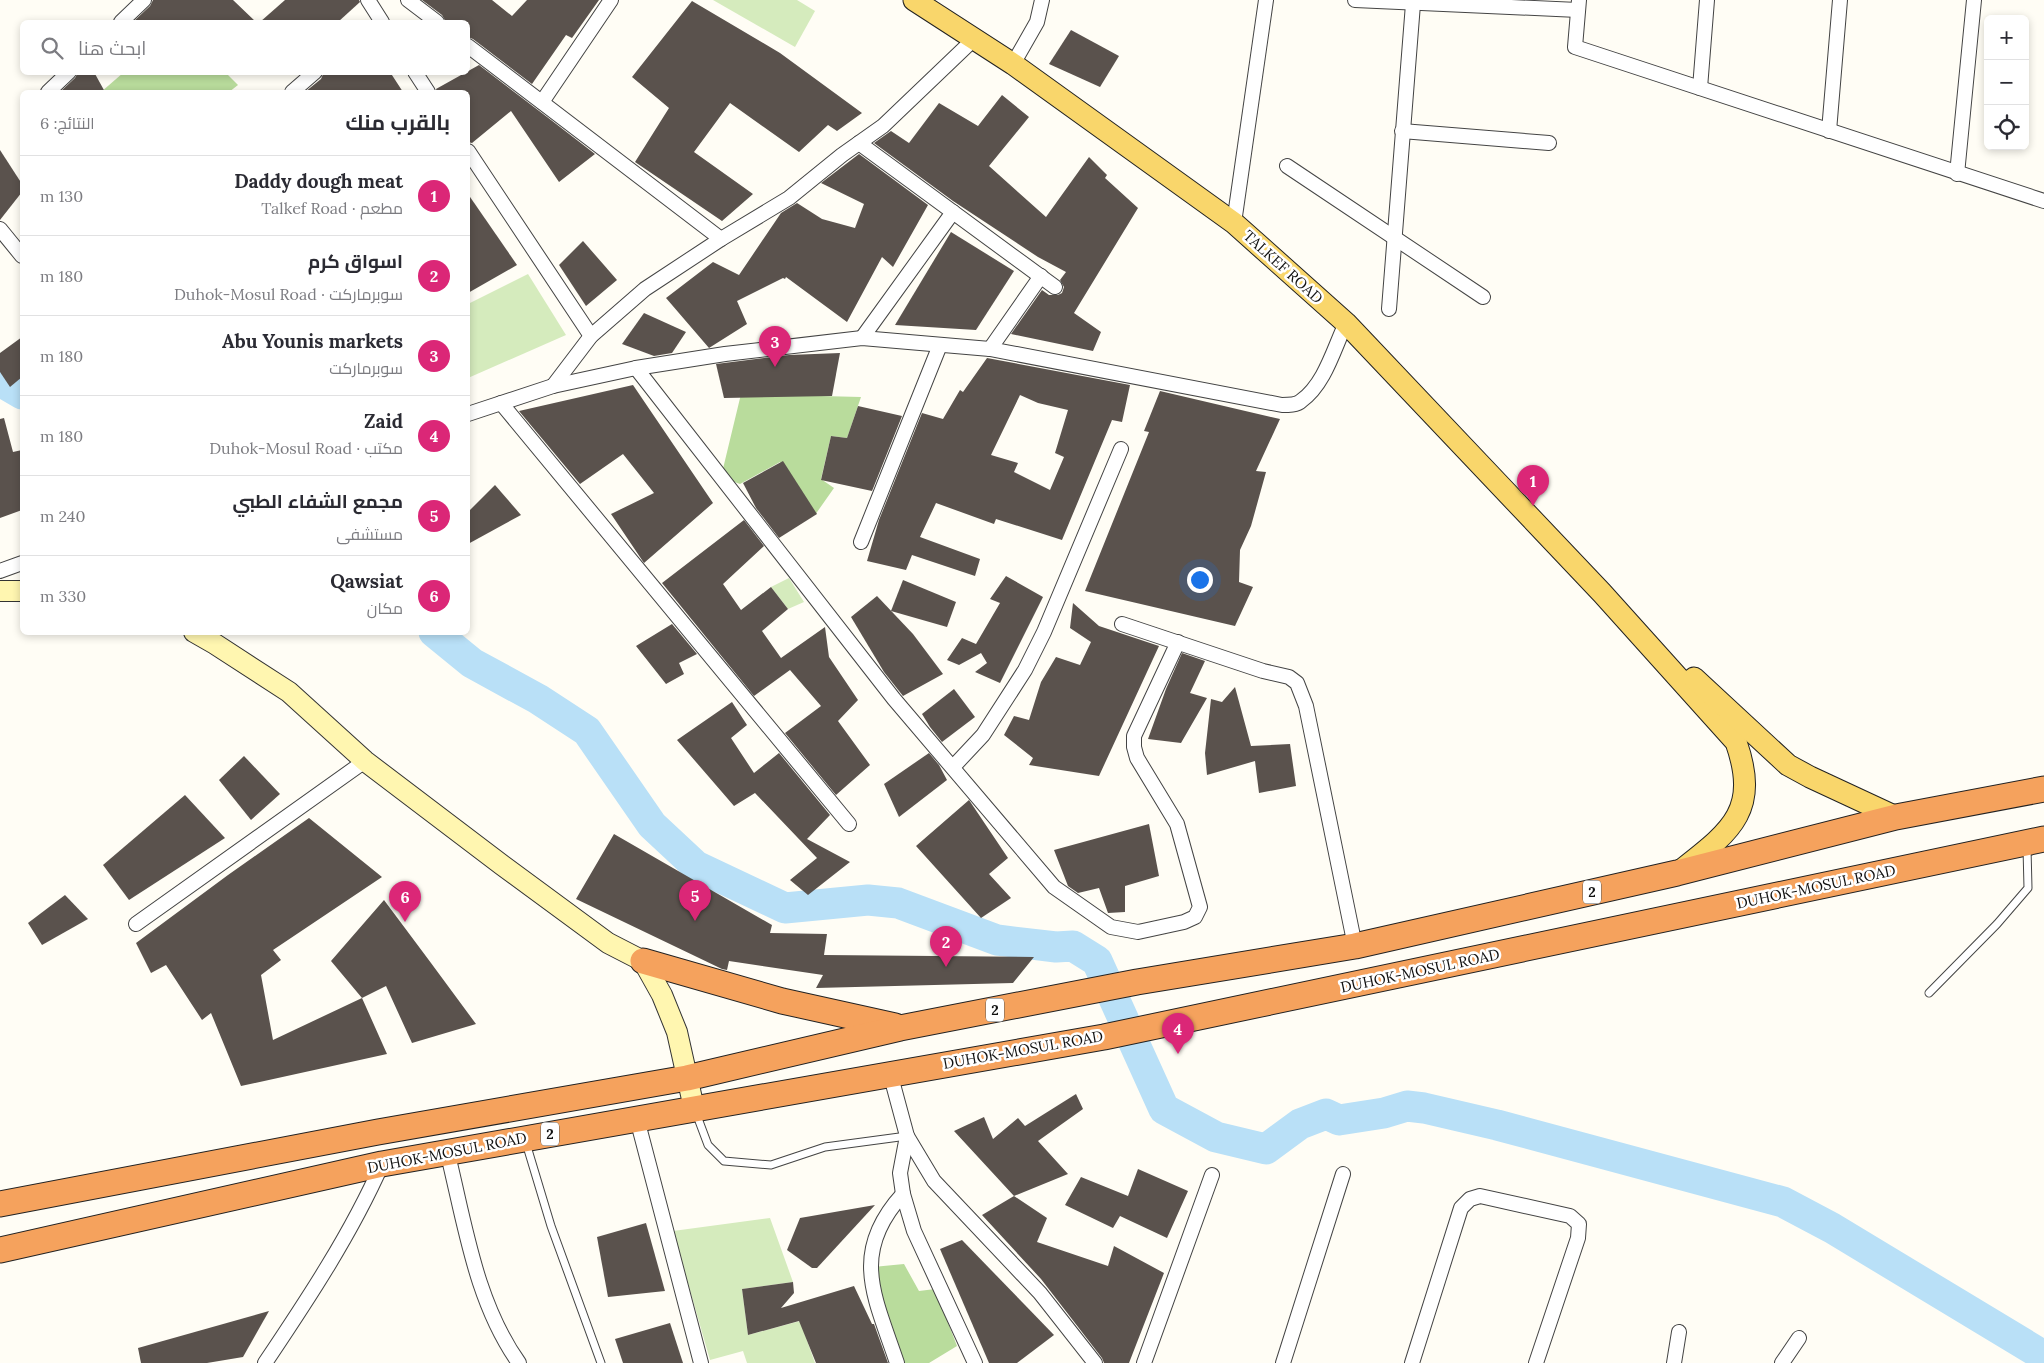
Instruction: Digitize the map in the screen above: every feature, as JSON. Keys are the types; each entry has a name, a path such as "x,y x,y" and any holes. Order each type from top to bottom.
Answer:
{"highway":[{"name":"2","path":"687,1078 900,1028 1137,982 1355,946 1677,873 1896,817 2044,789"},
{"name":"DUHOK-MOSUL ROAD","path":"0,1250 382,1164 890,1073 1104,1037 2036,841"},
{"path":"643,961 782,1000 900,1028"},
{"name":"DUHOK-MOSUL ROAD","path":"0,1204 368,1134 687,1078"}],"main road":[{"name":"TALKEF ROAD","path":"914,0 973,40 1013,64 1234,223 1346,323 1602,593"},
{"path":"0,591 20,591"},
{"path":"1602,593 1788,764 1810,777 1896,817"},
{"path":"1602,593 1736,742 1743,764 1746,784 1742,806 1734,823 1724,835 1677,873"},
{"path":"199,635 289,692 365,761 608,943 643,961 670,1013 682,1050 694,1108"}],"street":[{"path":"123,20 144,0"},
{"path":"368,0 378,20"},
{"path":"408,0 434,20"},
{"path":"542,102 611,0"},
{"path":"1013,64 1037,22 1042,0"},
{"path":"1234,223 1266,0"},
{"path":"1355,0 1413,4 1578,5 1575,47 2044,202"},
{"path":"1700,88 1706,0"},
{"path":"1829,131 1840,0"},
{"path":"1957,174 1974,0"},
{"path":"1389,309 1413,4"},
{"path":"553,386 590,336 645,289 721,239 789,198 859,143 884,126 973,40"},
{"path":"470,48 721,239"},
{"path":"50,90 66,75"},
{"path":"294,90 312,75"},
{"path":"417,75 427,90"},
{"path":"1402,131 1549,143"},
{"path":"859,143 1055,287"},
{"path":"470,154 590,336"},
{"path":"1287,166 1483,297"},
{"path":"862,338 953,212"},
{"path":"0,229 20,254"},
{"path":"990,349 1041,276"},
{"path":"470,413 553,386 636,368 744,352 862,338 990,349 1282,405 1300,403 1313,390 1324,372 1346,323"},
{"path":"861,542 940,345"},
{"path":"636,368 894,699 953,767 968,788 1054,887 1111,927 1138,932 1184,922 1195,917 1200,907 1180,831 1170,811 1136,758 1134,747 1134,736 1178,642"},
{"path":"501,403 849,824"},
{"path":"953,767 983,735 1026,670 1044,632 1121,449"},
{"path":"0,571 20,564"},
{"path":"1122,624 1263,671 1289,677 1299,687 1306,706 1355,946"},
{"path":"136,924 365,761"},
{"path":"890,1073 907,1136 934,1181 1040,1293 1095,1363"},
{"path":"637,1118 701,1363"},
{"path":"907,1136 900,1165 903,1194 914,1231 975,1363"},
{"path":"447,1151 484,1297 502,1336 519,1363"},
{"path":"265,1363 297,1315 364,1205 382,1164"},
{"path":"1283,1363 1344,1174"},
{"path":"1144,1363 1212,1175"},
{"path":"897,1363 876,1300 871,1281 870,1261 881,1223 891,1207 903,1194"},
{"path":"1412,1363 1461,1208 1470,1199 1480,1196 1570,1216 1579,1224 1578,1238 1536,1363"},
{"path":"1674,1363 1679,1332"},
{"path":"1782,1363 1799,1338"}],"lane":[{"path":"1929,992 1997,924 2028,888 2036,841"},
{"path":"694,1108 708,1145 724,1161 771,1165 824,1147 907,1136"},
{"path":"524,1138 551,1226 601,1363"}],"green space":[{"path":"713,0 797,0 815,11 795,47"},
{"path":"121,75 228,75 238,85 232,90 103,90"},
{"path":"528,274 566,335 470,377 470,303"},
{"path":"741,394 861,397 847,438 831,436 821,479 834,488 815,515 780,462 740,484 721,477"},
{"path":"789,578 804,602 788,609 771,587"},
{"path":"770,1218 793,1282 742,1289 748,1335 800,1321 815,1363 747,1363 743,1351 710,1360 673,1231"},
{"path":"904,1264 919,1291 935,1289 957,1346 929,1363 895,1363 873,1267"}],"building":[{"path":"153,0 233,0 254,20 135,20 150,6"},
{"path":"285,0 359,0 360,2 340,20 262,20"},
{"path":"422,0 492,0 512,16 527,0 599,0 572,38 566,35 532,84 470,38 470,20 445,20 442,15"},
{"path":"692,1 780,53 862,113 837,131 828,125 799,152 730,103 694,152 753,194 722,221 635,162 669,108 632,77"},
{"path":"1071,30 1119,56 1100,87 1049,64"},
{"path":"479,65 595,154 559,182 511,111 472,143 470,142 470,90 436,89 461,75 470,75 470,70"},
{"path":"76,75 96,75 104,90 62,90"},
{"path":"323,75 392,75 402,90 307,90 321,79"},
{"path":"1002,95 1029,117 989,166 1046,217 1089,157 1107,175 1105,178 1138,208 1074,313 1101,332 1093,351 1011,334 1042,290 1049,295 1062,293 1064,287 1060,280 1066,272 1038,257 953,201 874,143 891,131 909,143 939,103 978,126"},
{"path":"0,150 20,181 20,195 0,220"},
{"path":"859,154 928,205 893,267 882,257 847,322 786,277 785,279 783,278 737,301 747,324 709,348 666,298 713,262 739,275 781,213 797,203 822,219 855,228 864,204 821,183"},
{"path":"470,197 517,265 470,292"},
{"path":"951,232 1014,271 976,330 895,325"},
{"path":"583,241 617,280 586,306 559,265"},
{"path":"644,313 686,332 672,353 654,356 622,344"},
{"path":"20,338 20,379 10,387 0,372 0,353"},
{"path":"840,353 832,396 724,398 716,364 789,355"},
{"path":"987,358 1130,385 1122,422 1112,420 1062,540 996,519 994,524 936,503 920,537 980,559 975,576 912,555 906,570 867,561 879,520 922,413 943,419 960,390 963,392","holes":["1020,395 1038,403 1068,410 1055,453 1064,457 1050,490 1014,472 1018,463 991,455"]},
{"path":"633,385 713,503 644,563 611,514 654,493 623,454 580,484 519,411"},
{"path":"1160,391 1280,419 1256,471 1266,472 1251,526 1240,550 1239,582 1253,587 1235,626 1085,591 1149,432 1144,431"},
{"path":"858,406 902,416 872,491 821,480 831,436 847,438"},
{"path":"4,418 13,452 20,450 20,511 0,518 0,419"},
{"path":"783,461 817,514 779,538 756,508 743,483"},
{"path":"495,485 521,515 470,543 470,510"},
{"path":"744,520 764,546 723,584 741,610 771,587 788,609 762,631 781,658 825,627 829,657 858,700 838,721 870,765 836,795 785,733 821,706 790,670 754,696 662,583"},
{"path":"1006,576 1043,597 1000,683 975,672 987,663 981,653 959,665 947,660 962,638 976,644 1000,603 990,599"},
{"path":"903,580 956,602 947,627 891,611"},
{"path":"877,596 913,634 943,674 903,696 884,672 851,617"},
{"path":"1073,603 1099,626 1159,646 1099,776 1029,765 1033,758 1004,735 1014,716 1029,720 1041,682 1056,657 1080,665 1091,642 1070,628"},
{"path":"672,624 697,654 679,663 684,674 666,684 636,646"},
{"path":"1182,653 1205,661 1190,693 1207,698 1181,743 1148,739 1166,689"},
{"path":"1235,687 1251,746 1290,744 1296,786 1259,793 1255,761 1207,775 1205,753 1211,699 1222,702"},
{"path":"954,689 975,717 942,742 922,714"},
{"path":"732,702 747,725 731,738 754,773 779,753 830,815 807,839 850,862 808,895 790,880 817,858 755,793 734,806 677,740"},
{"path":"929,753 939,765 947,780 899,817 884,784"},
{"path":"244,756 280,794 251,820 219,780"},
{"path":"185,795 225,838 129,900 103,865"},
{"path":"969,800 1008,858 989,874 1011,898 981,918 916,846"},
{"path":"309,818 382,877 273,950 281,960 261,975 273,1040 362,998 387,1054 241,1086 211,1013 202,1020 166,965 151,973 136,943"},
{"path":"1149,824 1159,876 1125,886 1125,912 1108,913 1099,888 1078,893 1068,886 1054,850"},
{"path":"614,834 772,925 770,933 827,934 824,955 1034,957 1013,983 816,988 823,975 729,961 727,970 722,969 576,899"},
{"path":"65,895 88,919 42,945 28,923"},
{"path":"384,900 476,1024 412,1043 386,986 362,998 331,961"},
{"path":"1076,1094 1083,1109 1038,1141 1068,1174 1014,1196 954,1131 984,1117 993,1139 1018,1118 1025,1126"},
{"path":"1138,1169 1188,1191 1167,1238 1120,1216 1113,1228 1065,1205 1081,1177 1128,1196"},
{"path":"1014,1196 1047,1218 1037,1242 1108,1266 1114,1246 1164,1273 1129,1363 1104,1363 1041,1279 982,1215"},
{"path":"875,1205 817,1268 812,1268 787,1250 800,1218"},
{"path":"646,1223 665,1291 608,1297 597,1237"},
{"path":"962,1240 1054,1335 1017,1363 989,1363 940,1249"},
{"path":"793,1282 794,1293 781,1308 854,1286 872,1324 874,1324 888,1363 816,1363 799,1321 748,1335 742,1289"},
{"path":"269,1311 243,1357 207,1363 141,1363 138,1348"},
{"path":"670,1323 683,1363 623,1363 615,1339"}],"waterway":[{"path":"0,381 20,393"},
{"path":"438,635 472,663 538,699 587,731 652,825 696,866 785,908 868,900 898,903 997,940 1056,947 1073,946 1097,961 1164,1109 1216,1137 1266,1149 1300,1124 1326,1114 1339,1120 1384,1113 1407,1106 1424,1108 1497,1125 1783,1202 1832,1228 2044,1356"}],"place":[{"name":"Abu Younis markets","path":"775,367"},
{"name":"Daddy dough meat","path":"1533,506"},
{"name":"مجمع الشفاء الطبي","path":"695,921"},
{"name":"Qawsiat","path":"405,922"},
{"name":"اسواق كرم","path":"946,967"},
{"name":"Zaid","path":"1178,1054"}]}
